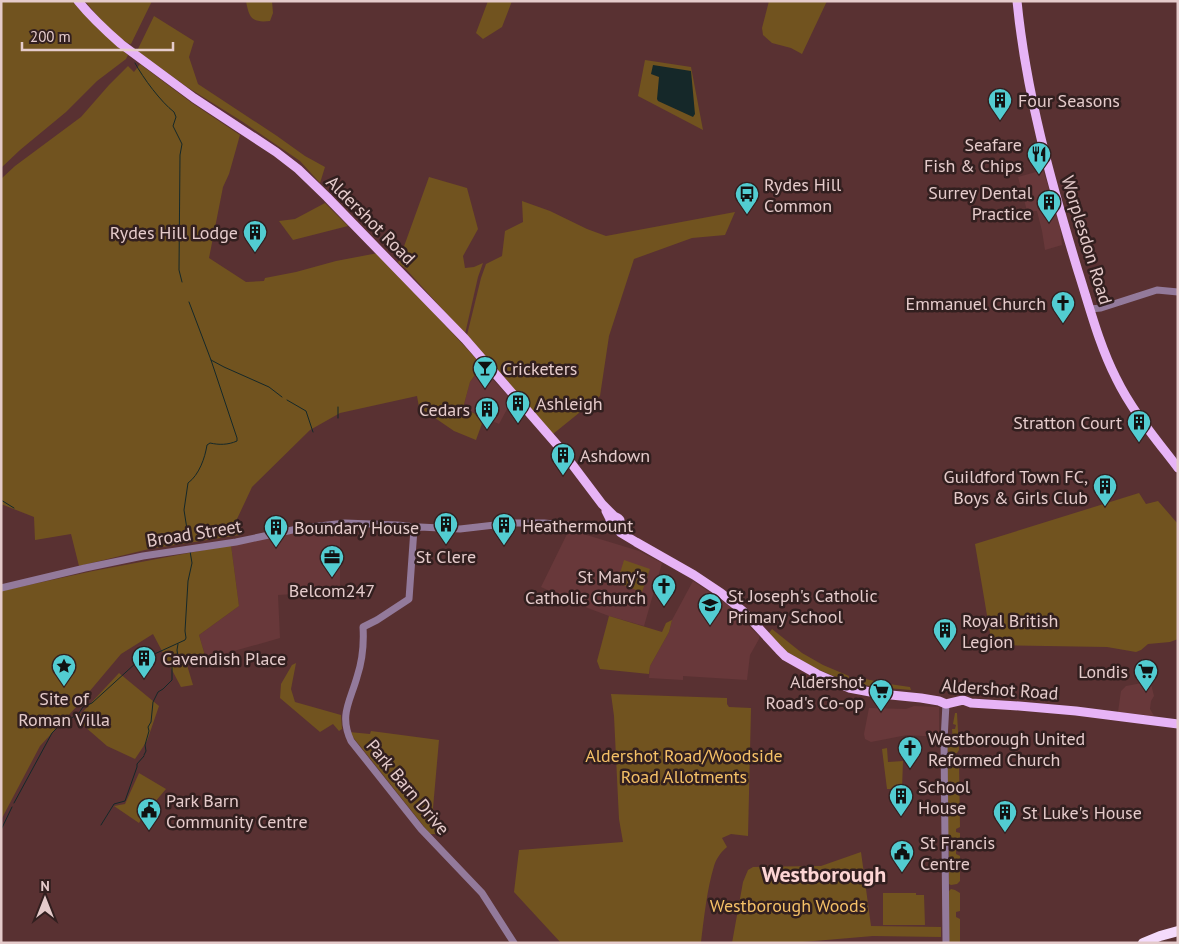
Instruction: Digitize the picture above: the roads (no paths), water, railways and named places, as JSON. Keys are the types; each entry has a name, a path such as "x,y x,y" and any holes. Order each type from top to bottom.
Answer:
{"highway":[{"path":"1143,943 1178,931"},
{"path":"1157,943 1178,938"}],"main road":[{"name":"Aldershot Road","path":"78,1 121,44 194,98 288,160 308,178 465,339 559,447 602,504 621,533 694,574 727,598 744,612 779,650 792,660 849,688 881,694 921,698 946,704 963,700 971,703 1076,711 1178,724"},
{"name":"Worplesdon Road","path":"1017,1 1019,23 1041,140 1090,309 1110,366 1126,396 1144,425 1178,468"}],"street":[{"path":"1090,309 1101,308 1157,290 1178,292"},
{"name":"Broad Street","path":"1,588 143,556 244,540 302,528 337,524 396,525 408,526 414,529 420,527 460,529 512,523 544,523 601,528 613,522"},
{"name":"Park Barn Drive","path":"414,529 409,599 377,620 362,627 363,643 358,672 346,714 346,728 351,741 421,829 482,893 514,943"},
{"path":"946,704 944,767 946,943"}],"water":[{"path":"653,65 691,71 695,114 693,117 658,101 659,77 651,74"}],"waterway":[{"path":"135,63 153,89 174,112 176,117 173,126 182,144 180,155 179,270 182,282"},
{"path":"189,302 237,438 237,441 230,443 210,443 207,445 201,466 188,483 184,510 189,542"},
{"path":"211,360 269,387 282,397"},
{"path":"287,400 306,411 313,432"},
{"path":"338,407 338,418"},
{"path":"1,500 14,508"},
{"path":"14,803 52,733 58,727 79,713 83,707 92,703 137,662 185,640 188,581 192,563 190,551"},
{"path":"144,755 153,702 158,692 172,680 172,665 178,658 178,644"},
{"path":"101,825 114,804 125,801 137,764 144,756"},
{"path":"1,830 12,807"}],"place":[{"name":"Four Seasons","path":"1000,121"},
{"name":"Seafare Fish & Chips","path":"1039,175"},
{"name":"Rydes Hill Common","path":"747,215"},
{"name":"Surrey Dental Practice","path":"1049,223"},
{"name":"Rydes Hill Lodge","path":"255,253"},
{"name":"Emmanuel Church","path":"1063,324"},
{"name":"Cricketers","path":"485,389"},
{"name":"Ashleigh","path":"518,424"},
{"name":"Cedars","path":"487,430"},
{"name":"Stratton Court","path":"1139,443"},
{"name":"Ashdown","path":"563,476"},
{"name":"Guildford Town FC, Boys & Girls Club","path":"1105,507"},
{"name":"St Clere","path":"446,545"},
{"name":"Heathermount","path":"504,546"},
{"name":"Boundary House","path":"276,548"},
{"name":"Belcom247","path":"332,578"},
{"name":"St Mary's Catholic Church","path":"664,607"},
{"name":"St Joseph's Catholic Primary School","path":"710,626"},
{"name":"Royal British Legion","path":"945,651"},
{"name":"Cavendish Place","path":"144,679"},
{"name":"Site of Roman Villa","path":"64,687"},
{"name":"Londis","path":"1146,692"},
{"name":"Aldershot Road's Co-op","path":"881,712"},
{"name":"Westborough United Reformed Church","path":"910,769"},
{"name":"School House","path":"901,817"},
{"name":"Park Barn Community Centre","path":"149,831"},
{"name":"St Luke's House","path":"1005,833"},
{"name":"St Francis Centre","path":"902,873"}],"district":[{"name":"Westborough","path":"824,874"}],"park label":[{"name":"Aldershot Road/Woodside Road Allotments","path":"684,765"},
{"name":"Westborough Woods","path":"788,905"}]}
